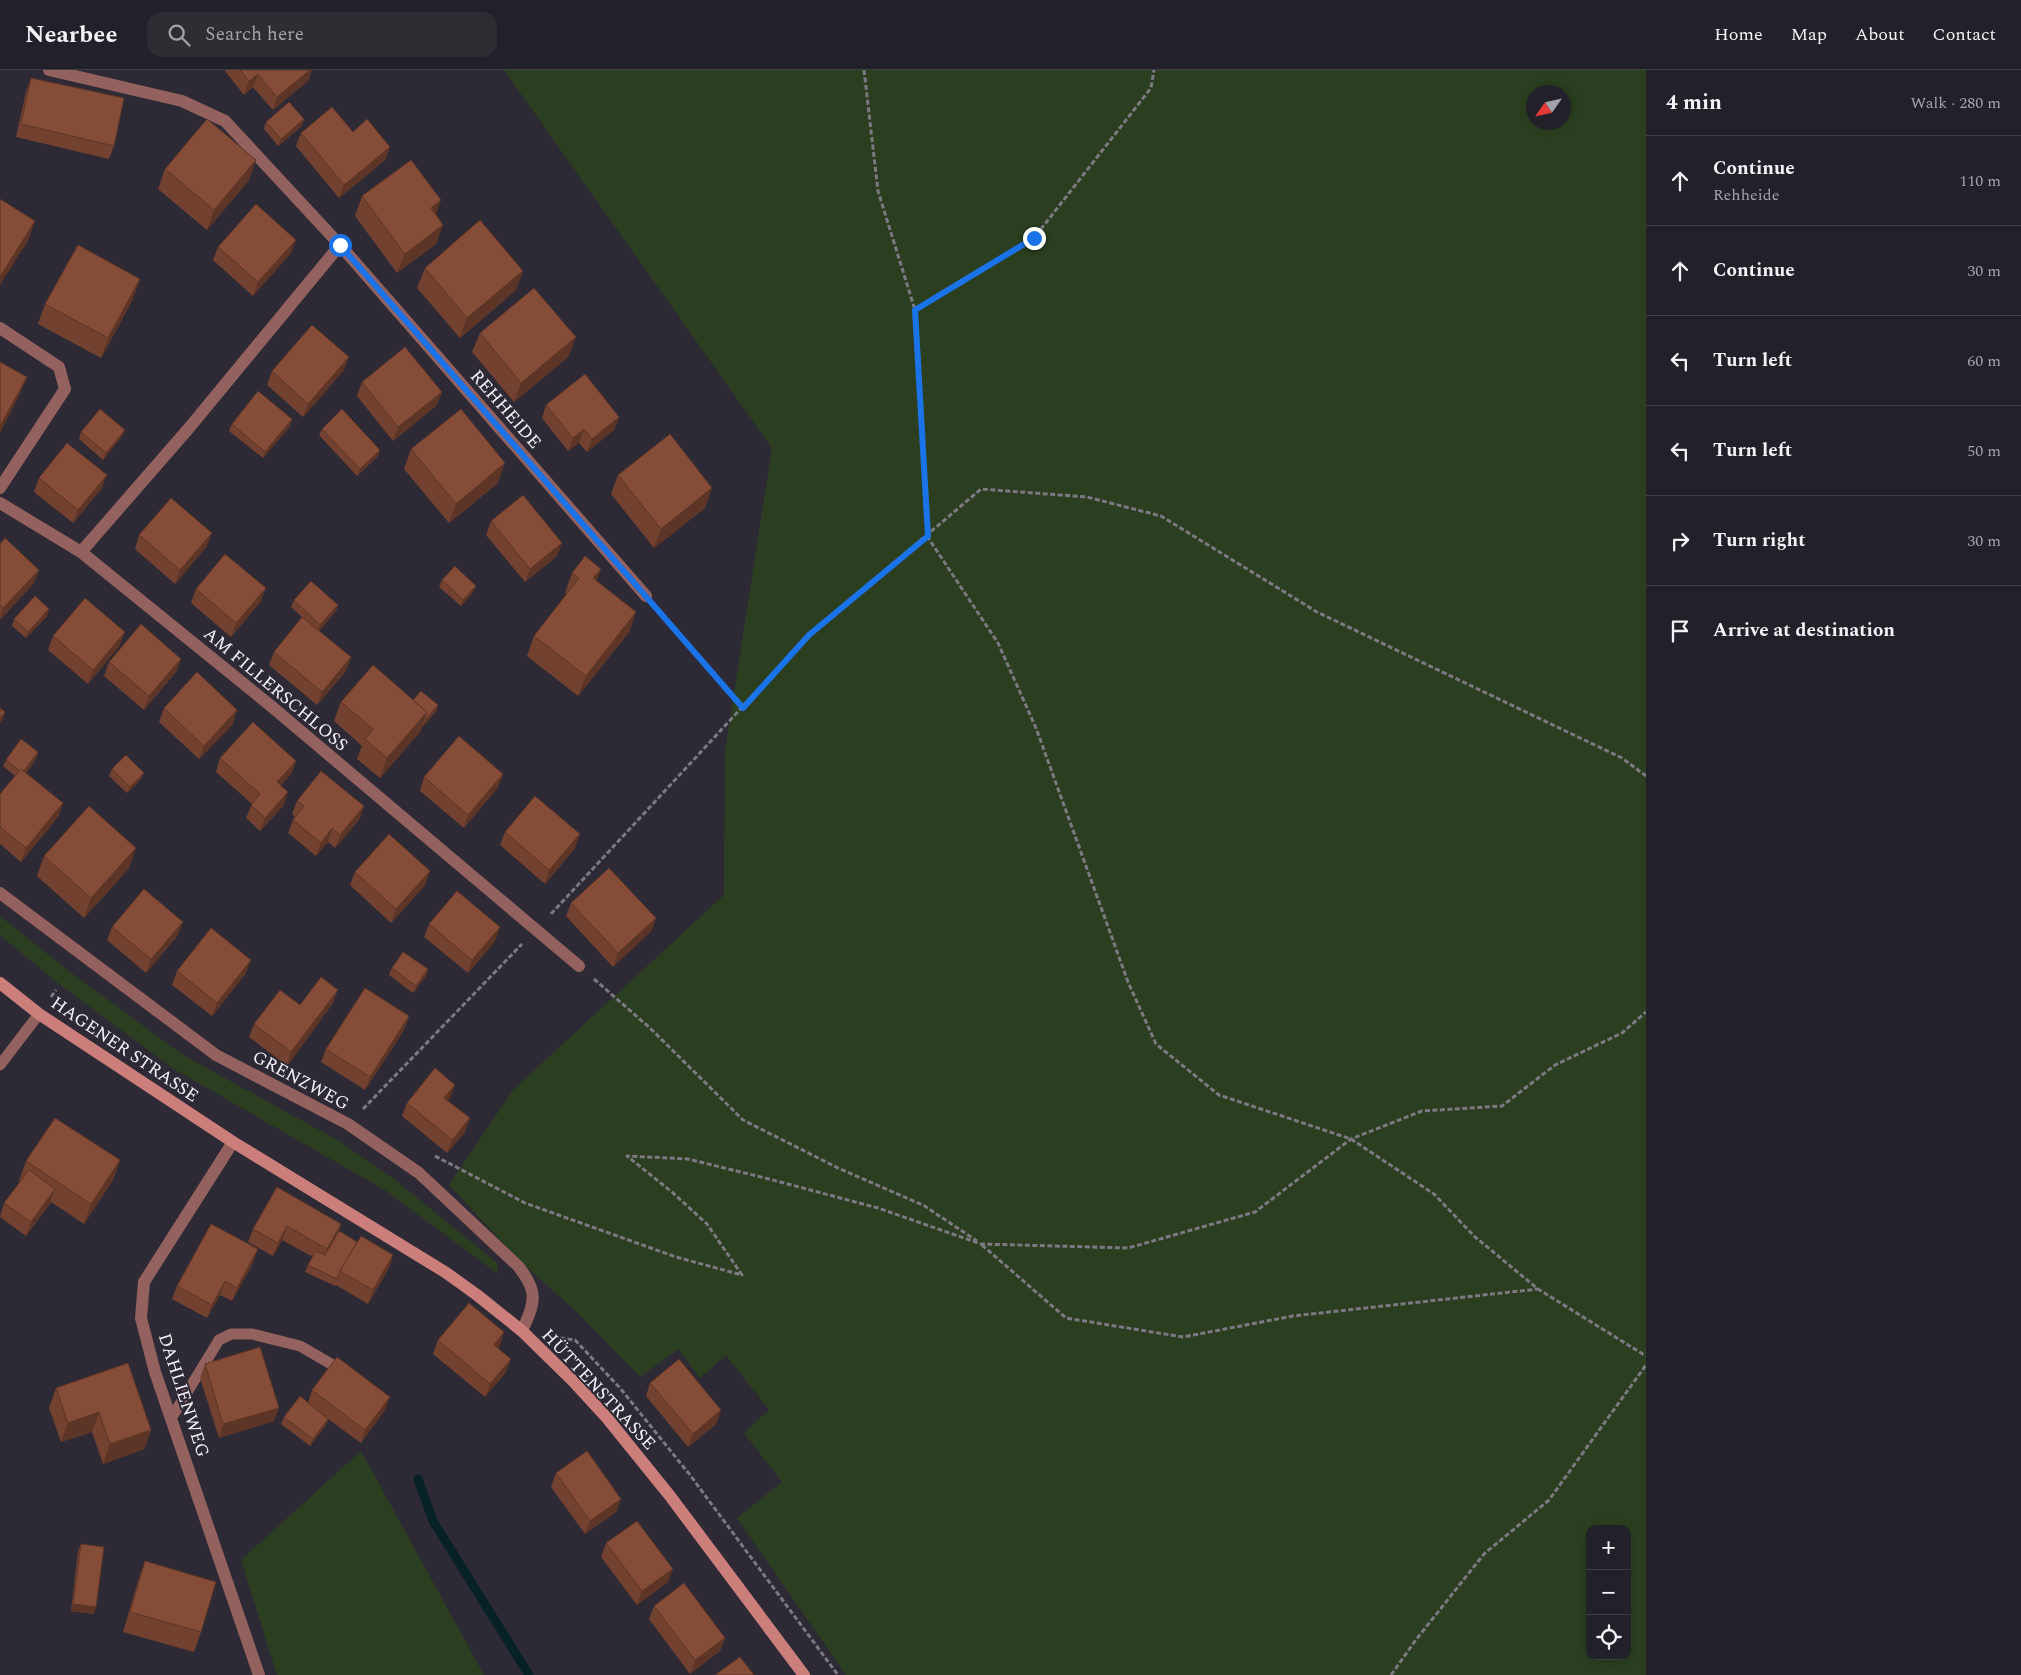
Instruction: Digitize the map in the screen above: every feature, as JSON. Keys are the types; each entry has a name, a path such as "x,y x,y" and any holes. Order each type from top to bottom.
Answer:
{"main road":[{"name":"HAGENER STRASSE","path":"0,984 39,1014 233,1142"},
{"name":"HÜTTENSTRASSE","path":"233,1142 445,1272 522,1331 573,1381 639,1456 804,1675"}],"street":[{"name":"REHHEIDE","path":"50,70 182,101 225,121 340,245 646,596"},
{"path":"81,552 189,428 340,245"},
{"path":"0,328 59,367 65,389 0,488"},
{"name":"AM FILLERSCHLOSS","path":"0,504 81,552 271,706 579,966"},
{"name":"GRENZWEG","path":"0,893 216,1055 348,1124 419,1173 518,1266 527,1278 534,1292 533,1307 522,1331"},
{"name":"DAHLIENWEG","path":"233,1142 144,1282 141,1318 155,1372 259,1675"}],"lane":[{"path":"0,1065 39,1014"},
{"path":"172,1417 219,1340 231,1334 252,1334 300,1346 358,1379"}],"path":[{"path":"864,70 878,192 915,310 928,536 998,643 1036,728 1128,982 1156,1044 1219,1095 1351,1139 1434,1194 1474,1236 1538,1289 1646,1356"},
{"path":"915,310 1034,238 1152,88 1154,70"},
{"path":"536,930 809,635 928,536 981,489 1087,497 1161,516 1317,612 1622,758 1646,776"},
{"path":"646,596 743,708"},
{"path":"348,1124 517,949"},
{"path":"579,966 650,1028 743,1120 838,1168 923,1205 981,1244 1066,1318 1183,1337 1293,1316 1538,1289"},
{"path":"433,1156 526,1203 676,1257 742,1275 707,1224 672,1192 627,1156 688,1159 760,1176 878,1208 981,1244 1128,1248 1255,1212 1351,1139 1422,1111 1502,1106 1555,1064 1622,1033 1646,1012"},
{"path":"1391,1675 1415,1641 1484,1554 1549,1500 1646,1365"}],"green space":[{"path":"504,70 1646,70 1646,1675 846,1675 737,1518 782,1482 744,1433 769,1410 726,1355 700,1378 678,1349 640,1377 579,1314 522,1263 449,1185 513,1090 724,895 725,752 772,448"},
{"path":"0,916 70,972 183,1055 339,1141 394,1179 497,1263 498,1274 385,1190 174,1069 59,984 0,935"},
{"path":"361,1451 484,1675 277,1675 241,1560"}],"building":[{"path":"240,70 310,70 277,97 258,74 249,81"},
{"path":"31,78 124,98 114,146 21,124"},
{"path":"289,102 304,119 281,139 266,122"},
{"path":"332,107 353,132 367,119 390,147 344,185 301,133"},
{"path":"207,119 256,160 214,210 165,169"},
{"path":"411,160 441,200 431,208 443,225 405,254 362,196"},
{"path":"0,199 35,221 0,277"},
{"path":"256,204 296,240 258,282 218,247"},
{"path":"480,220 523,271 467,318 425,268"},
{"path":"78,245 140,279 108,338 45,304"},
{"path":"534,288 576,337 521,383 480,333"},
{"path":"312,325 349,357 308,404 272,371"},
{"path":"405,347 442,392 398,427 362,382"},
{"path":"0,362 27,377 0,426"},
{"path":"585,374 619,417 592,439 584,429 573,438 546,405"},
{"path":"258,391 292,419 265,452 232,424"},
{"path":"100,409 125,430 106,453 81,432"},
{"path":"342,409 380,450 360,469 322,429"},
{"path":"461,409 505,463 456,504 411,449"},
{"path":"670,434 712,488 661,529 618,475"},
{"path":"67,443 107,475 78,510 39,478"},
{"path":"523,495 562,543 530,569 491,521"},
{"path":"171,498 212,533 180,570 139,535"},
{"path":"5,538 39,570 3,608 0,605 0,544"},
{"path":"225,554 266,588 236,623 196,589"},
{"path":"585,556 601,569 593,578 636,612 586,676 534,636 579,578 572,573"},
{"path":"455,566 476,586 463,600 442,580"},
{"path":"311,581 338,605 320,625 294,600"},
{"path":"35,596 49,609 28,632 14,619"},
{"path":"85,598 125,632 93,670 53,636"},
{"path":"302,617 351,657 322,692 274,652"},
{"path":"141,624 181,659 149,696 109,662"},
{"path":"373,665 427,712 387,758 365,739 373,729 341,702"},
{"path":"197,672 237,710 204,746 164,708"},
{"path":"421,691 438,705 426,719 427,712 413,700"},
{"path":"0,708 5,712 0,719"},
{"path":"253,722 296,761 277,782 288,792 265,818 251,805 260,794 220,758"},
{"path":"459,736 503,774 468,815 424,777"},
{"path":"21,739 38,752 24,771 21,769 20,771 6,760"},
{"path":"126,755 144,773 130,787 112,769"},
{"path":"21,769 63,803 26,848 0,827 0,794"},
{"path":"321,771 364,806 340,835 332,828 321,843 293,820 304,806 297,801"},
{"path":"535,796 580,834 549,870 505,832"},
{"path":"89,806 136,848 91,898 44,856"},
{"path":"389,834 430,871 396,909 355,872"},
{"path":"609,868 656,918 618,953 571,903"},
{"path":"144,889 183,922 151,959 112,927"},
{"path":"457,891 500,927 472,960 429,924"},
{"path":"211,928 251,960 217,1003 177,971"},
{"path":"403,952 428,969 416,986 392,968"},
{"path":"321,977 338,990 291,1052 254,1024 280,990 300,1005"},
{"path":"365,988 409,1016 370,1077 326,1049"},
{"path":"435,1068 455,1085 444,1098 470,1118 452,1140 407,1103"},
{"path":"55,1118 120,1160 91,1204 26,1161"},
{"path":"29,1170 55,1189 31,1222 4,1203"},
{"path":"277,1187 341,1224 327,1249 287,1226 278,1243 253,1229"},
{"path":"211,1224 258,1249 237,1288 225,1281 212,1305 177,1286"},
{"path":"339,1231 357,1242 337,1279 308,1265 316,1251 325,1255"},
{"path":"361,1236 393,1255 373,1290 340,1271"},
{"path":"469,1303 504,1332 494,1345 511,1359 490,1384 438,1340"},
{"path":"260,1347 279,1408 223,1424 205,1364"},
{"path":"337,1357 390,1397 365,1430 312,1390"},
{"path":"679,1359 721,1410 693,1434 650,1383"},
{"path":"128,1363 151,1430 110,1444 99,1412 68,1423 56,1388"},
{"path":"300,1396 328,1419 313,1439 284,1417"},
{"path":"587,1451 621,1499 590,1521 556,1473"},
{"path":"637,1521 673,1569 642,1591 606,1543"},
{"path":"81,1544 104,1547 96,1607 73,1604"},
{"path":"145,1561 216,1582 201,1632 130,1612"},
{"path":"684,1583 725,1638 695,1660 654,1606"},
{"path":"740,1657 754,1675 715,1675"}],"waterway":[{"path":"418,1479 433,1521 529,1675"}],"route":[{"path":"340,245 743,708 809,635 928,536 915,310 1034,238"}]}
